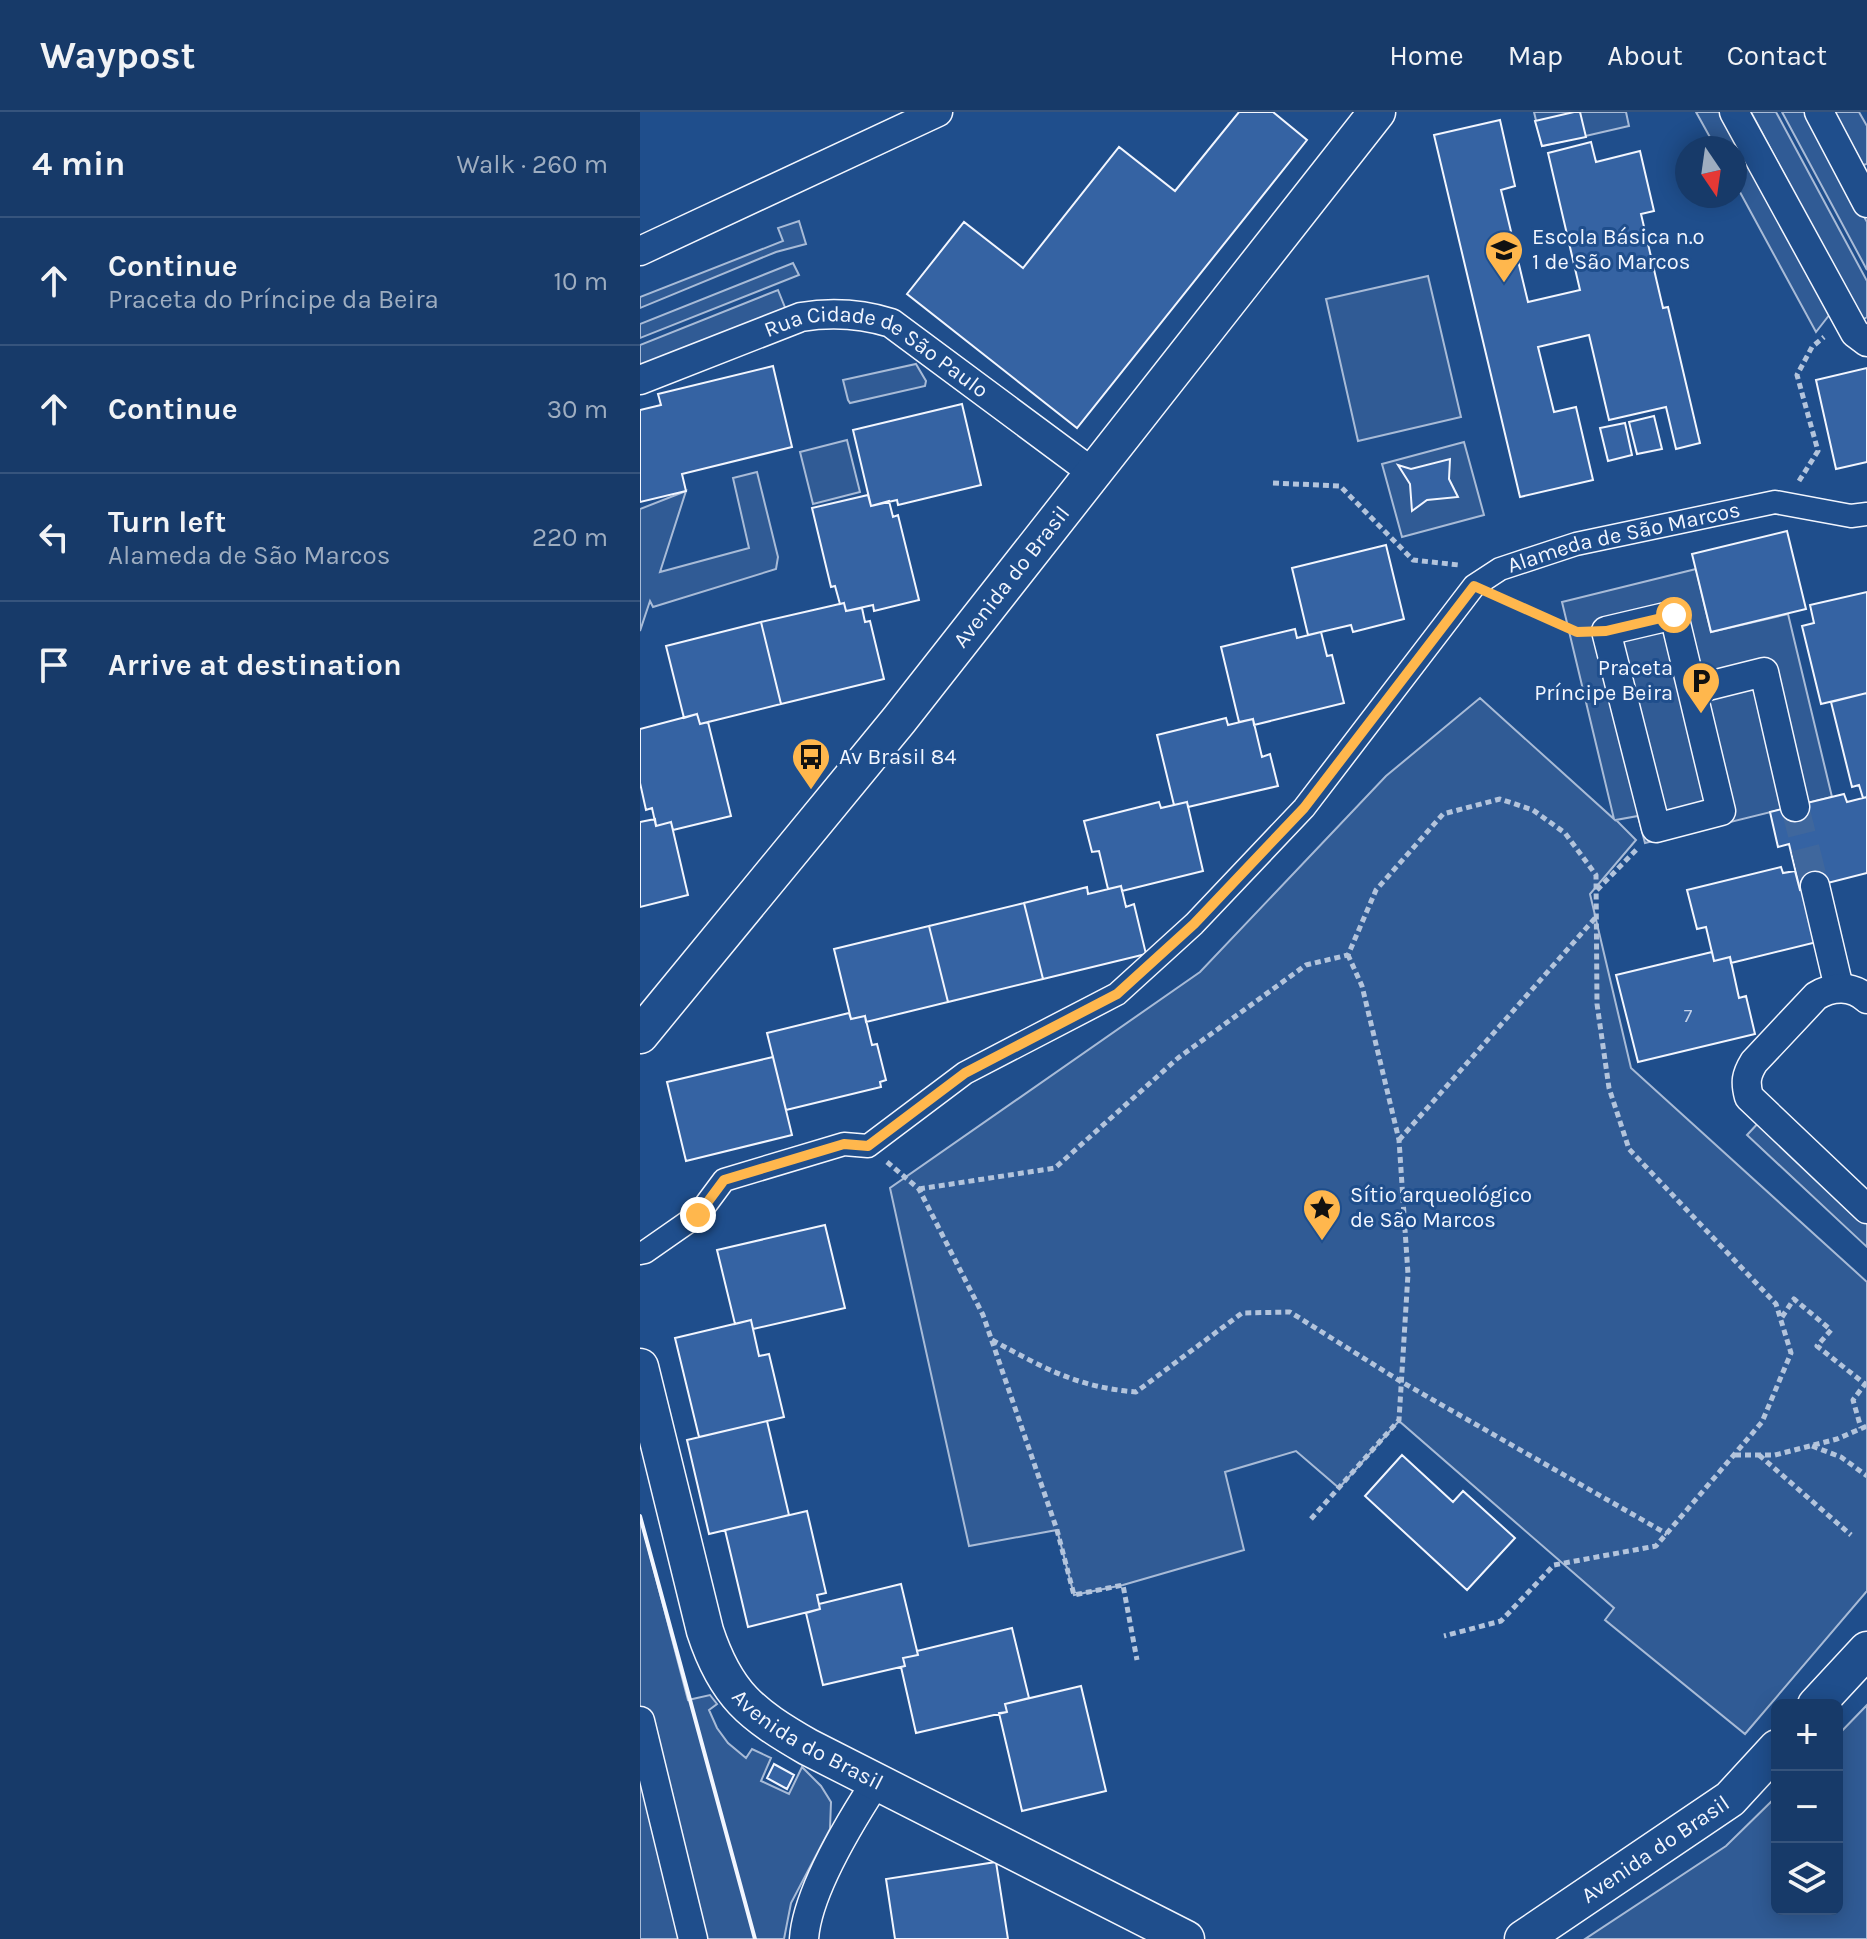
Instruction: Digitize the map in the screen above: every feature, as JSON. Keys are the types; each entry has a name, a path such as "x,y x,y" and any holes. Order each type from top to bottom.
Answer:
{"street":[{"path":"640,251 938,112"},
{"name":"Avenida do Brasil","path":"640,1035 899,720 1377,112"},
{"path":"1734,112 1855,333 1867,342"},
{"path":"1819,112 1867,203"},
{"name":"Rua Cidade de São Paulo","path":"640,380 801,317 820,314 871,317 891,323 1093,473"},
{"name":"Alameda de São Marcos","path":"868,1146 965,1073 1117,994 1194,924 1304,808 1474,586 1500,569 1576,544 1775,502 1851,516 1867,514"},
{"path":"1674,615 1721,811 1656,828 1606,631 1674,615"},
{"path":"1692,690 1764,672 1795,807"},
{"path":"1815,886 1839,988"},
{"path":"1865,1202 1749,1097 1746,1074 1816,996 1839,988 1852,989 1867,999"},
{"path":"640,1253 698,1215 724,1180 844,1144 868,1146"},
{"name":"Avenida do Brasil","path":"640,1367 715,1662 726,1682 752,1711 766,1723 876,1782 1186,1939"},
{"path":"1822,1699 1867,1650"},
{"path":"640,1721 693,1939"},
{"name":"Avenida do Brasil","path":"1523,1939 1730,1799 1771,1755"},
{"path":"804,1939 814,1897 855,1814 876,1782"}],"path":[{"path":"1784,504 1818,451 1797,375 1812,347 1847,319"},
{"path":"1273,483 1340,486 1413,560 1500,569"},
{"path":"1474,586 1577,632 1606,631"},
{"path":"1311,1519 1399,1420 1408,1274 1399,1140 1362,986 1348,955 1376,890 1443,814 1500,799 1533,810 1565,833 1596,875 1597,1004 1609,1088 1629,1149 1776,1304 1791,1353 1762,1422 1656,1546 1554,1565 1501,1621 1444,1636"},
{"path":"1597,890 1656,828"},
{"path":"1399,1140 1598,915"},
{"path":"919,1189 1055,1168 1178,1058 1255,1002 1306,965 1348,955"},
{"path":"868,1146 919,1189 983,1315 1057,1530 1074,1595 1123,1585 1137,1660"},
{"path":"1735,1455 1775,1455 1864,1427 1853,1400 1865,1384 1817,1346 1831,1330 1794,1299 1781,1318"},
{"path":"992,1340 1062,1377 1105,1389 1136,1392 1242,1313 1290,1312 1400,1381 1667,1534"},
{"path":"1811,1446 1841,1457 1867,1476"},
{"path":"1759,1455 1851,1535"}],"shaded area":[{"path":"1534,112 1626,112 1629,126 1542,146"},
{"path":"1696,112 1721,112 1734,136 1709,136"},
{"path":"1751,112 1776,112 1867,281 1867,317 1862,320"},
{"path":"1782,112 1805,112 1867,222 1867,270"},
{"path":"1834,112 1859,112 1867,126 1867,164 1863,165"},
{"path":"1747,160 1830,314 1816,332 1747,205"},
{"path":"799,221 806,244 776,252 640,308 640,297 783,241 778,228"},
{"path":"793,263 799,275 640,338 640,324"},
{"path":"1428,276 1461,417 1358,441 1326,299"},
{"path":"778,290 786,310 640,368 640,345"},
{"path":"916,364 926,381 925,386 850,403 848,400 843,380"},
{"path":"847,440 860,492 813,504 800,452"},
{"path":"1464,442 1484,515 1402,537 1382,464"},
{"path":"757,472 778,557 776,569 653,607 650,601 640,631 640,509 686,491 660,572 749,548 733,478"},
{"path":"1696,569 1711,632 1788,614 1832,797 1645,843 1638,816 1616,820 1636,840 1590,894 1631,1068 1867,1282 1867,1591 1775,1699 1771,1699 1771,1704 1745,1734 1605,1620 1614,1608 1399,1421 1339,1488 1296,1451 1225,1472 1244,1550 1123,1585 1074,1595 1057,1530 969,1546 890,1188 1200,972 1386,776 1480,698 1614,819 1562,602"},
{"path":"1762,1119 1867,1216 1867,1247 1747,1135"},
{"path":"640,1517 688,1700 710,1695 717,1704 709,1710 728,1743 746,1758 752,1749 771,1758 761,1781 789,1794 802,1767 821,1786 831,1802 830,1829 791,1903 784,1939 640,1939"},
{"path":"1867,1705 1867,1939 1585,1939 1726,1846 1771,1802 1771,1915 1843,1915 1843,1730"}],"building":[{"path":"1239,112 1273,112 1307,140 1077,428 907,294 964,222 1023,268 1119,147 1175,191"},
{"path":"1580,112 1586,137 1542,146 1535,121"},
{"path":"1500,120 1515,186 1501,190 1528,302 1580,290 1548,153 1591,142 1596,162 1640,151 1654,211 1641,214 1663,308 1668,307 1700,443 1676,449 1666,407 1609,420 1589,335 1538,347 1554,412 1576,407 1593,480 1520,497 1434,135"},
{"path":"773,366 792,447 682,474 686,491 640,502 640,410 661,405 658,394"},
{"path":"1867,368 1867,462 1836,469 1816,380"},
{"path":"962,404 981,485 898,505 897,500 871,506 853,430"},
{"path":"1654,416 1662,449 1637,454 1629,422"},
{"path":"1625,423 1632,455 1608,461 1600,428"},
{"path":"1450,459 1449,479 1458,497 1427,500 1412,511 1410,484 1398,465 1411,469"},
{"path":"868,495 871,506 889,501 893,517 898,515 919,600 874,611 873,605 846,611 844,603 840,604 835,586 831,587 812,508"},
{"path":"1787,531 1806,609 1711,632 1692,554"},
{"path":"1386,545 1404,619 1353,632 1351,625 1308,635 1292,568"},
{"path":"1867,592 1867,693 1821,704 1802,626 1814,623 1810,605"},
{"path":"844,603 846,611 862,608 865,622 870,621 884,679 781,704 761,622"},
{"path":"761,622 781,704 700,724 697,714 684,718 666,646"},
{"path":"1295,629 1297,638 1321,632 1327,656 1332,655 1344,703 1254,725 1253,719 1239,722 1221,647"},
{"path":"1867,693 1867,797 1863,798 1859,785 1852,787 1831,702"},
{"path":"697,714 700,724 708,722 731,816 673,830 671,822 656,826 652,808 646,810 640,783 640,729"},
{"path":"1226,718 1228,725 1253,719 1262,757 1270,754 1278,786 1188,807 1187,802 1174,805 1157,735"},
{"path":"1844,794 1847,802 1867,797 1867,873 1800,890 1789,844 1778,847 1770,812"},
{"path":"1159,802 1161,808 1187,802 1203,871 1122,891 1121,886 1108,889 1099,851 1092,852 1084,821"},
{"path":"655,819 656,826 671,822 688,895 640,907 640,822"},
{"path":"1781,867 1783,873 1795,871 1800,890 1808,888 1821,941 1731,963 1730,957 1714,961 1706,927 1697,929 1687,890"},
{"path":"1121,886 1126,907 1134,904 1146,954 1043,979 1024,903 1087,887 1088,894"},
{"path":"1024,903 1043,979 948,1002 929,926"},
{"path":"929,926 948,1002 866,1022 865,1016 851,1019 834,949"},
{"path":"1712,952 1714,961 1730,957 1739,998 1746,996 1755,1034 1638,1062 1616,975"},
{"path":"849,1013 851,1019 865,1016 872,1045 877,1044 886,1080 880,1082 881,1087 786,1110 767,1033"},
{"path":"773,1057 792,1135 686,1161 667,1082"},
{"path":"825,1225 845,1308 753,1329 751,1320 735,1324 717,1250"},
{"path":"751,1320 759,1356 769,1354 784,1417 699,1437 675,1338"},
{"path":"767,1421 789,1515 709,1534 687,1440"},
{"path":"1402,1455 1453,1502 1463,1491 1515,1538 1467,1590 1365,1496"},
{"path":"807,1511 826,1593 817,1595 820,1609 748,1627 725,1530"},
{"path":"901,1584 918,1655 903,1658 905,1666 823,1685 806,1613 820,1609 819,1604"},
{"path":"1012,1628 1029,1698 1005,1704 1007,1712 916,1733 901,1667 905,1666 903,1658 918,1655 917,1651"},
{"path":"1081,1686 1106,1791 1022,1811 999,1713 1007,1712 1005,1704"},
{"path":"774,1764 794,1775 787,1789 767,1778"},
{"path":"996,1862 1008,1939 895,1939 886,1879"}],"tunnel":[{"path":"1795,807 1815,886"}],"wall":[{"path":"640,1516 755,1939"}],"place":[{"name":"Escola Básica n.º 1 de São Marcos","path":"1504,284"},
{"name":"Praceta Príncipe Beira","path":"1701,715"},
{"name":"Av Brasil 84","path":"811,791"},
{"name":"Sítio arqueológico de São Marcos","path":"1322,1242"}],"route":[{"path":"698,1215 724,1180 844,1144 868,1146 965,1073 1117,994 1194,924 1304,808 1474,586 1577,632 1606,631 1674,615"}]}
